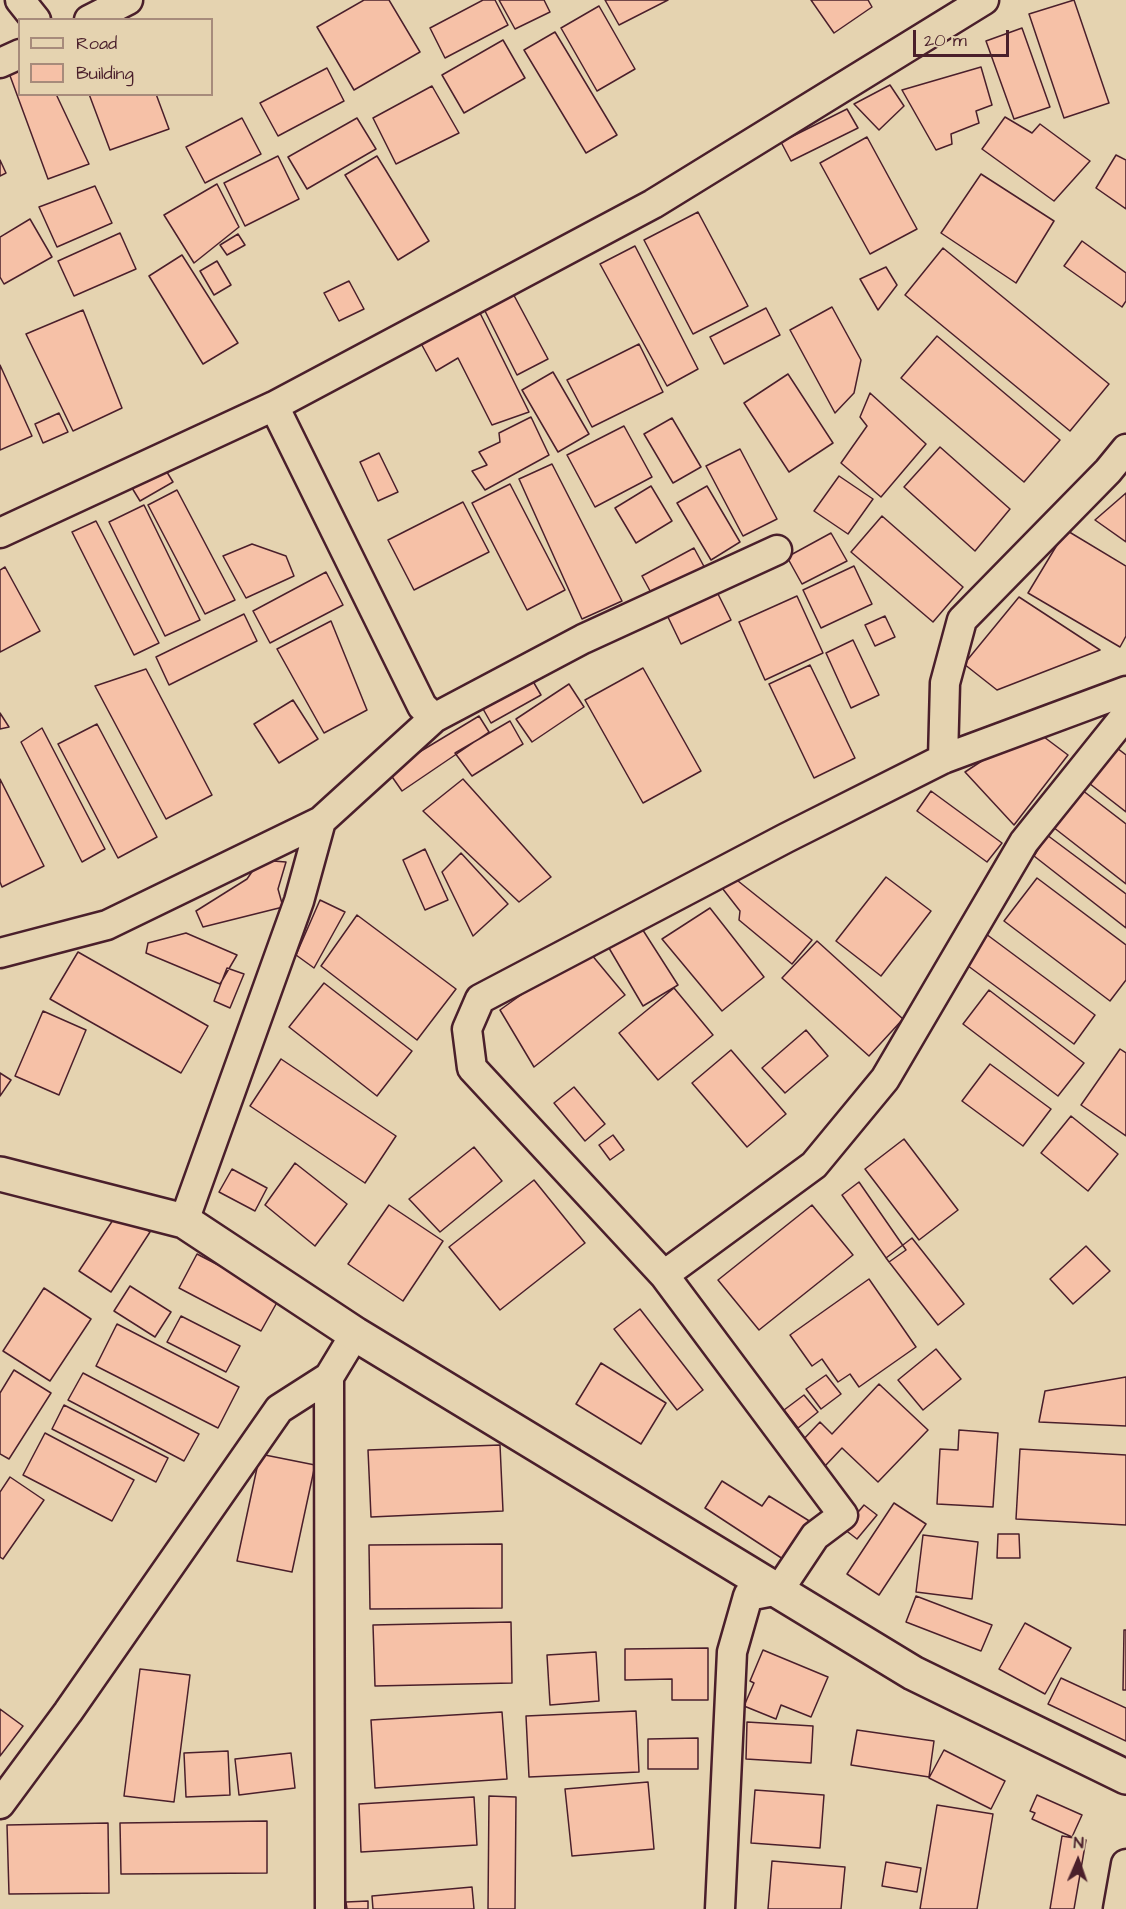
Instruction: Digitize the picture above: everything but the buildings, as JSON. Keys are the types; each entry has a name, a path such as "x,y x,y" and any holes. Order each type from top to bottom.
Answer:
{"street":[{"path":"20,0 34,18"},
{"path":"93,18 128,0"},
{"path":"0,533 274,406 653,204 984,0"},
{"path":"0,63 18,55"},
{"path":"274,406 422,706 434,718"},
{"path":"943,759 945,683 962,620 1108,471 1126,449"},
{"path":"0,953 106,925 321,821 434,718 583,639 777,550"},
{"path":"720,1909 732,1652 748,1596 778,1590 815,1536 843,1515 664,1275 472,1068 467,1029 480,999 786,838 943,759 1126,691"},
{"path":"664,1275 814,1165 885,1079 1024,842 1126,715"},
{"path":"184,1221 299,901 321,821"},
{"path":"0,1174 184,1221 355,1334 913,1673 1126,1778"},
{"path":"0,1803 68,1712 279,1409 329,1377 355,1334"},
{"path":"329,1377 330,1909"},
{"path":"1118,1909 1126,1864"}]}
